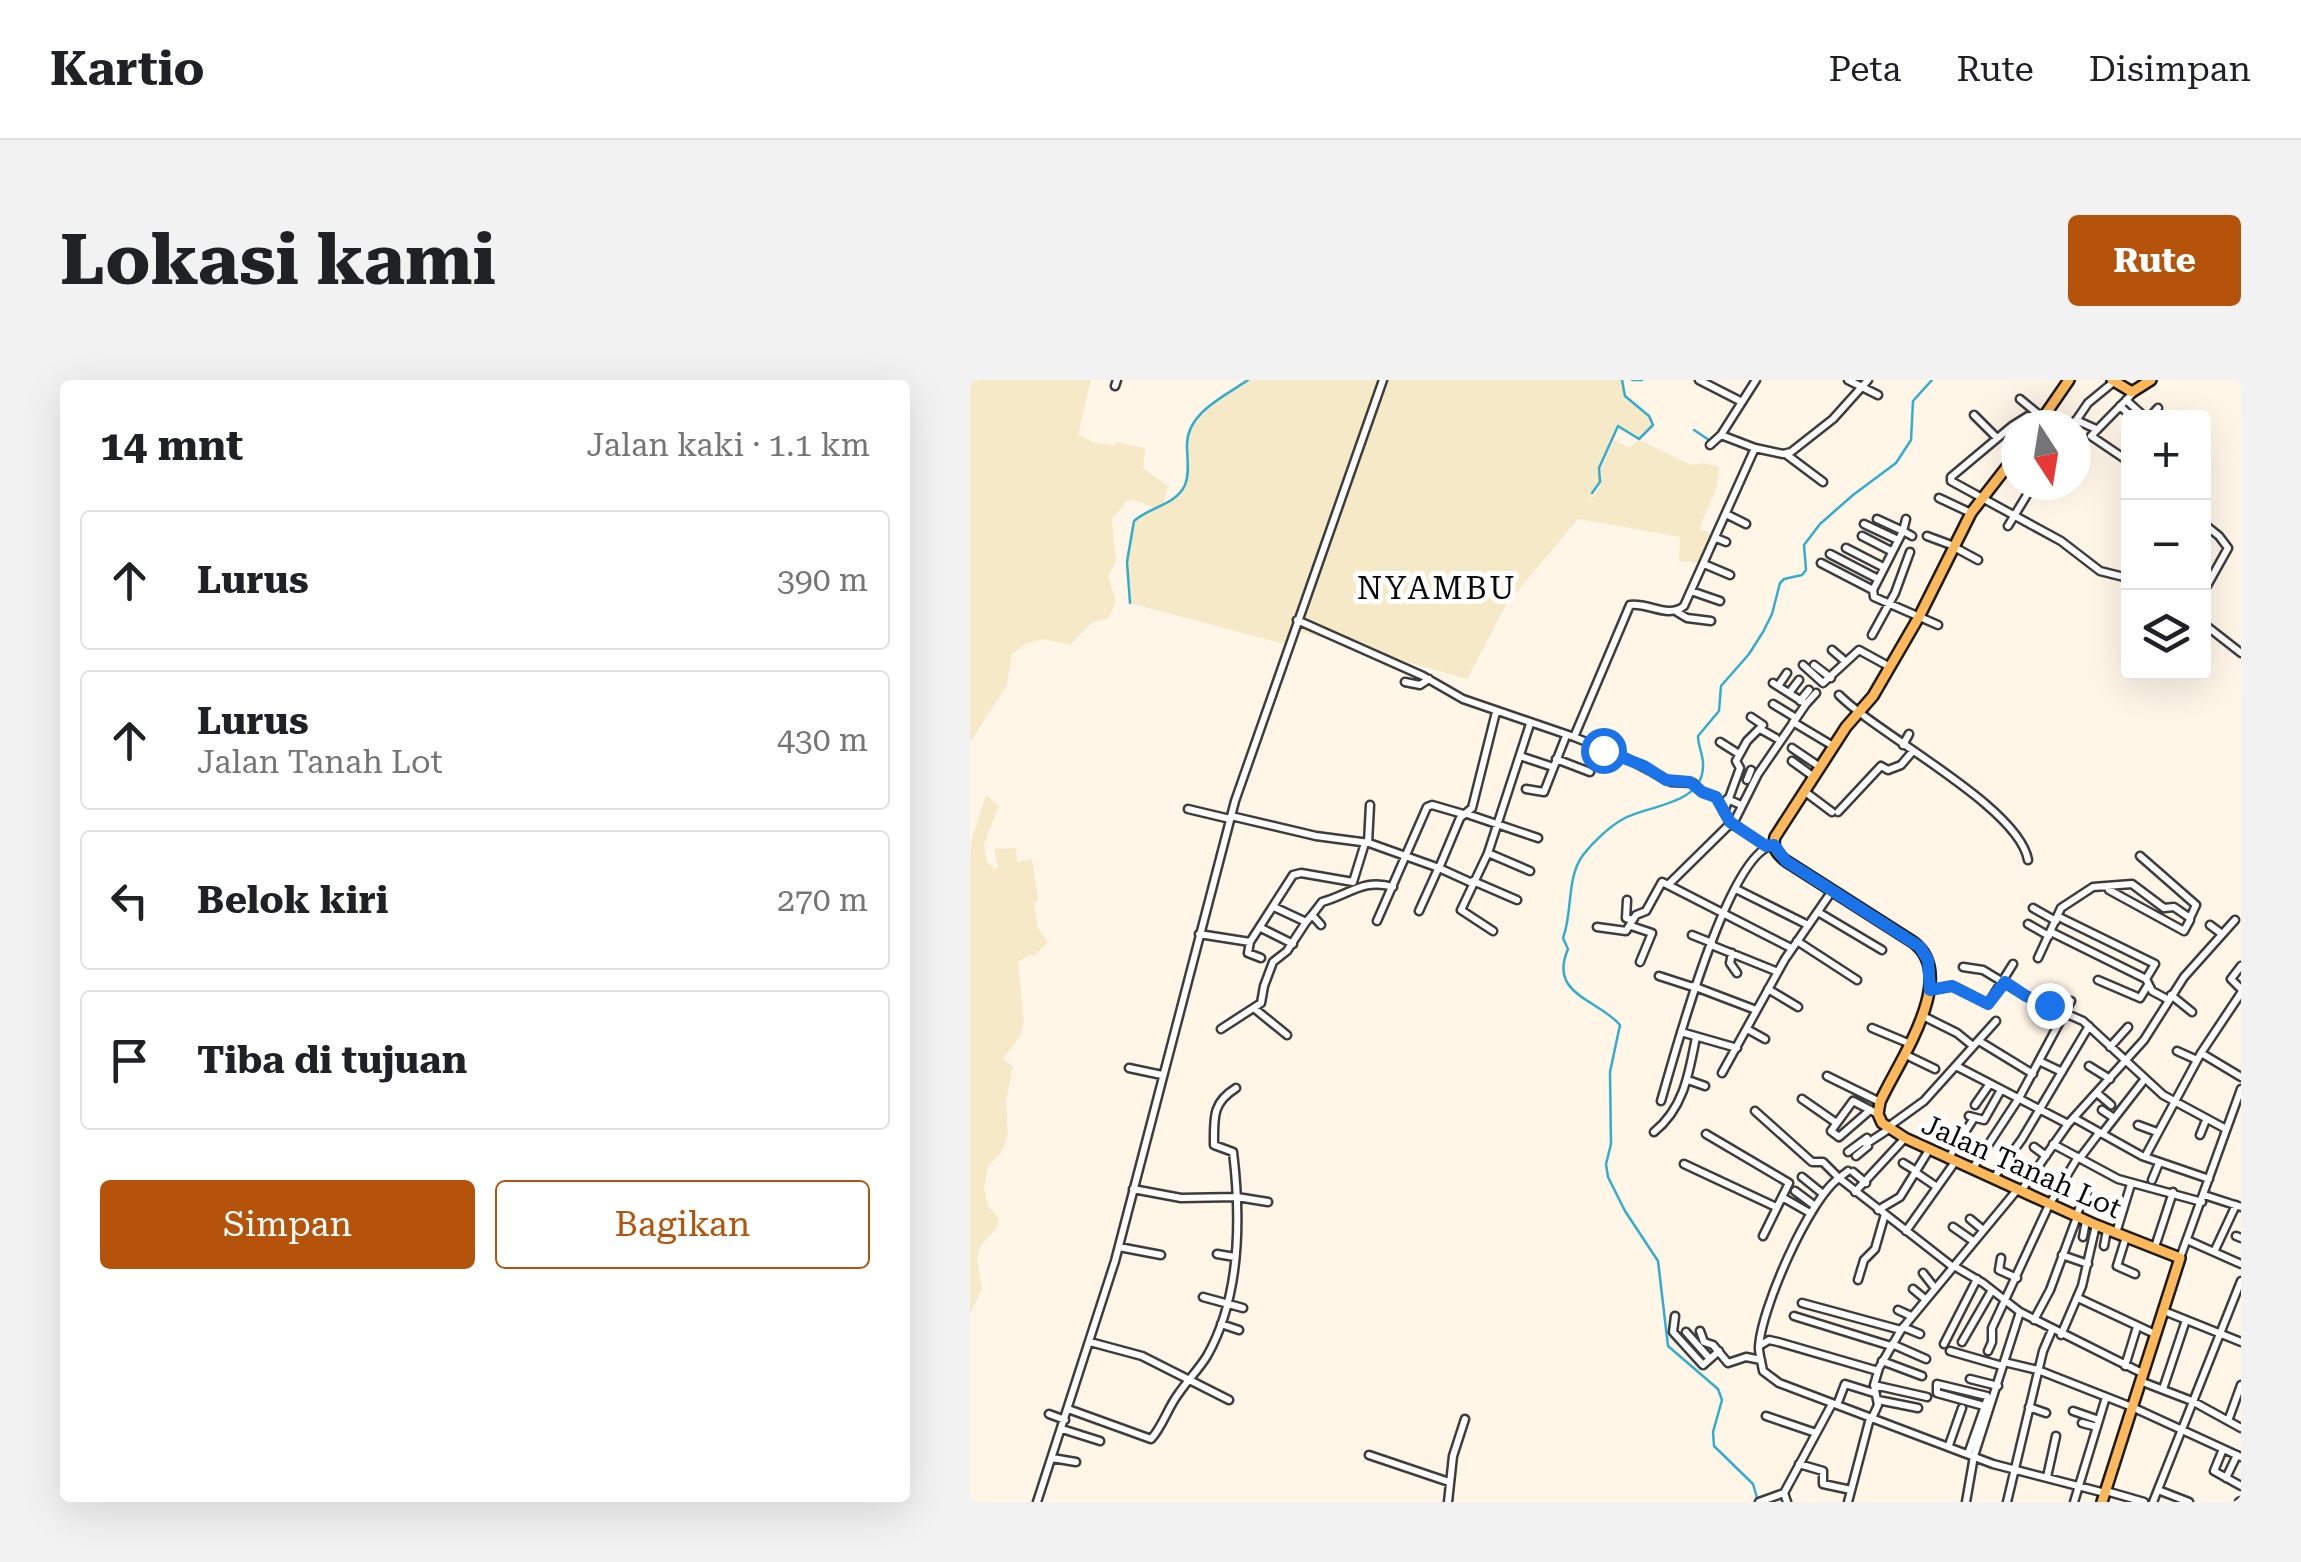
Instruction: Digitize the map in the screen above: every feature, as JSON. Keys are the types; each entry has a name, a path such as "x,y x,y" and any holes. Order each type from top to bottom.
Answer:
{"main road":[{"path":"2048,410 2068,380"},
{"path":"2114,381 2124,390 2135,391 2151,380"},
{"path":"1874,1113 1929,1003 1929,964 1922,949 1780,856 1770,845 1834,746 1869,702 1920,615 1971,512 2001,474"},
{"name":"Jalan Tanah Lot","path":"1874,1113 1905,1138 1972,1170 2180,1258"},
{"path":"2104,1496 2180,1258"}],"street":[{"path":"1037,1502 1050,1479 1052,1458 1119,1247 1230,817 1383,380"},
{"path":"1699,380 1742,402"},
{"path":"1710,446 1756,380"},
{"path":"1848,380 1878,395"},
{"path":"2083,410 2114,381"},
{"path":"1786,454 1833,419 1862,385"},
{"path":"2121,457 2092,438 2096,429 2135,391"},
{"path":"2020,399 2030,410"},
{"path":"2124,403 2128,410"},
{"path":"2124,403 2135,410"},
{"path":"1974,414 2001,438 1950,478 1954,485 2060,541 2100,571 2121,576"},
{"path":"2091,427 2096,429"},
{"path":"1722,434 1786,454 1823,482"},
{"path":"1677,612 1691,591 1758,448"},
{"path":"1938,498 1971,512"},
{"path":"2008,526 2023,500"},
{"path":"1726,514 1746,524"},
{"path":"1877,519 1912,536"},
{"path":"1906,519 1873,590 1875,598 1938,625"},
{"path":"1864,524 1898,540"},
{"path":"2211,531 2228,548 2211,578"},
{"path":"1862,536 1891,550"},
{"path":"1927,536 1978,560"},
{"path":"1716,538 1726,542"},
{"path":"1846,548 1884,568"},
{"path":"1872,635 1890,604 1910,552"},
{"path":"1830,554 1878,579"},
{"path":"1821,563 1873,590"},
{"path":"1704,564 1730,576"},
{"path":"1691,591 1720,601"},
{"path":"1526,789 1548,794 1555,763 1630,605 1637,603 1711,621"},
{"path":"1297,620 1429,679 1457,696 1626,758 1666,780 1697,786 1716,797 1732,823 1770,845 1752,860 1736,889 1693,986 1661,1102"},
{"path":"2211,629 2241,653"},
{"path":"1832,650 1844,664"},
{"path":"1803,665 1824,683 1861,650 1890,667"},
{"path":"1835,660 1844,664"},
{"path":"1814,664 1832,678"},
{"path":"1786,673 1776,684 1803,702"},
{"path":"1405,682 1420,685 1429,679"},
{"path":"1790,693 1799,680"},
{"path":"1668,885 1732,823 1755,778 1812,691"},
{"path":"1839,695 1857,713 1960,784 2002,820 2028,860"},
{"path":"1773,704 1834,746"},
{"path":"1418,911 1464,814 1472,808 1496,712"},
{"path":"1724,808 1740,767 1736,761 1738,754 1763,724 1756,716"},
{"path":"1493,930 1461,910 1488,853 1530,724"},
{"path":"1754,731 1776,738"},
{"path":"1903,744 1909,734"},
{"path":"1720,742 1738,754"},
{"path":"1792,748 1817,772"},
{"path":"1804,792 1835,812 1854,801 1882,766 1888,770 1900,766 1913,751"},
{"path":"1520,756 1590,772"},
{"path":"1792,761 1817,772"},
{"path":"1736,776 1749,781 1751,770"},
{"path":"1876,772 1885,781"},
{"path":"1868,780 1875,788"},
{"path":"1732,788 1746,793"},
{"path":"1727,799 1739,804"},
{"path":"1261,958 1248,953 1250,942 1295,874 1354,881 1366,843 1370,805"},
{"path":"1376,921 1428,806 1538,838"},
{"path":"1188,809 1366,843 1518,900"},
{"path":"1488,853 1530,870"},
{"path":"2109,890 2184,931 2196,905 2140,856"},
{"path":"1221,1029 1264,1000 1264,986 1274,962 1293,944 1322,902 1337,900 1348,889 1373,881 1392,887"},
{"path":"1627,920 1646,911 1662,882 1792,949"},
{"path":"2038,958 2062,906 2094,886 2130,884 2164,908 2174,907 2190,918"},
{"path":"1736,889 1808,925"},
{"path":"1722,1073 1778,972 1832,891"},
{"path":"1597,927 1621,932 1627,920 1627,900"},
{"path":"1274,907 1321,925"},
{"path":"2032,908 2155,964 2140,998 2098,980"},
{"path":"1818,912 1882,950"},
{"path":"1627,920 1652,933 1640,962"},
{"path":"1848,1502 1871,1418 1878,1371 1902,1328 1982,1229 2019,1191 2071,1121 2144,1040 2169,997 2234,920"},
{"path":"2028,924 2147,982 2192,1012"},
{"path":"2210,926 2222,934"},
{"path":"1261,928 1293,944"},
{"path":"1199,934 1250,942"},
{"path":"1692,935 1778,972"},
{"path":"1798,941 1857,980"},
{"path":"2194,947 2204,956"},
{"path":"1732,953 1730,962 1737,973"},
{"path":"1930,990 1952,986 1988,1004 2013,964"},
{"path":"1964,967 1979,968 2089,1026 2172,1102 2226,1129"},
{"path":"2138,1164 2241,991 2231,979 2240,969"},
{"path":"1659,976 1756,1010"},
{"path":"1768,990 1798,1006"},
{"path":"1972,1170 2033,1074 2070,1001"},
{"path":"1254,1009 1287,1036"},
{"path":"1923,1016 2033,1074"},
{"path":"1856,1156 1924,1100 1996,1021"},
{"path":"1993,1179 2089,1026"},
{"path":"2110,1047 2128,1027"},
{"path":"1872,1028 1908,1043"},
{"path":"1747,1029 1765,1039"},
{"path":"1681,1032 1738,1048"},
{"path":"1654,1132 1669,1120 1688,1080 1696,1037"},
{"path":"2177,1051 2199,1056 2241,1077"},
{"path":"1903,1054 1935,1070"},
{"path":"2039,1062 2062,1072"},
{"path":"1956,1066 2039,1110 2158,1163 2209,1179"},
{"path":"2090,1066 2110,1079"},
{"path":"1128,1068 1162,1075"},
{"path":"1827,1076 1880,1102"},
{"path":"1688,1080 1706,1086"},
{"path":"1988,1350 1990,1334 2049,1205 2079,1158 2144,1080"},
{"path":"1976,1105 1989,1084"},
{"path":"1068,1408 1141,1438 1154,1436 1209,1352 1226,1303 1235,1257 1237,1197 1232,1150 1217,1148 1214,1142 1218,1101 1236,1088"},
{"path":"2180,1258 2241,1089"},
{"path":"1906,1232 1937,1187 1971,1117 1984,1120 2001,1090"},
{"path":"2097,1093 2111,1104"},
{"path":"1802,1099 1835,1122"},
{"path":"1853,1100 1874,1113 1838,1137 1830,1130 1853,1100"},
{"path":"2102,1110 2114,1118"},
{"path":"1755,1111 1810,1161 1823,1162 1906,1232 2020,1312 2241,1428"},
{"path":"2200,1135 2206,1120"},
{"path":"2138,1125 2157,1132"},
{"path":"1848,1152 1888,1127"},
{"path":"1706,1134 1788,1182 1763,1236"},
{"path":"1855,1192 1905,1138"},
{"path":"2054,1144 2132,1184 2239,1206 2214,1252"},
{"path":"2034,1147 2046,1156"},
{"path":"1858,1280 1862,1263 1876,1245 1882,1212 1900,1197 1930,1150"},
{"path":"2152,1180 2158,1163"},
{"path":"1684,1164 1776,1207"},
{"path":"1904,1164 1937,1187"},
{"path":"1866,1183 1851,1172 1839,1178 1812,1209 1787,1261 1759,1346 1764,1371 1772,1380 1971,1455 2104,1496 2144,1502"},
{"path":"1802,1177 1823,1194"},
{"path":"2132,1184 2116,1233 2117,1266 2135,1274"},
{"path":"1132,1190 1181,1198 1237,1197 1268,1202"},
{"path":"1794,1191 1812,1209"},
{"path":"2083,1237 2086,1191"},
{"path":"2156,1247 2173,1192"},
{"path":"1782,1197 1812,1209"},
{"path":"1970,1218 1982,1229"},
{"path":"2034,1320 2050,1290 2062,1254 2084,1220"},
{"path":"2062,1335 2088,1264 2084,1220"},
{"path":"1954,1227 1973,1241"},
{"path":"2104,1246 2116,1233"},
{"path":"2188,1240 2241,1264"},
{"path":"1119,1247 1161,1255"},
{"path":"1217,1254 1235,1257"},
{"path":"2062,1254 2088,1264"},
{"path":"2001,1258 2000,1270 2017,1278"},
{"path":"1923,1273 1934,1287"},
{"path":"1977,1279 1947,1348 2038,1370 2182,1428 2239,1456 2226,1478"},
{"path":"2153,1502 2241,1281"},
{"path":"1912,1289 1925,1299"},
{"path":"1962,1342 1992,1290"},
{"path":"1203,1297 1243,1308"},
{"path":"2078,1298 2155,1334"},
{"path":"1802,1303 1920,1334"},
{"path":"1898,1310 1911,1316"},
{"path":"2162,1310 2241,1342"},
{"path":"1971,1455 1998,1386 2020,1312"},
{"path":"1675,1316 1672,1328 1676,1336 1702,1365 1719,1352"},
{"path":"1794,1316 1926,1359"},
{"path":"2163,1389 2186,1320"},
{"path":"1220,1324 1239,1330"},
{"path":"2124,1366 2136,1327"},
{"path":"2007,1502 2038,1370 2052,1330"},
{"path":"1686,1332 1710,1359"},
{"path":"1700,1332 1704,1342 1728,1363 1748,1356 1761,1360"},
{"path":"1759,1346 1770,1340 1878,1371"},
{"path":"1090,1342 1142,1356 1229,1400"},
{"path":"1882,1361 1922,1376"},
{"path":"1970,1379 1998,1386"},
{"path":"1786,1502 1784,1493 1846,1384 1918,1408"},
{"path":"1966,1502 1971,1455 1984,1406 1986,1395 1937,1384 1937,1393 1984,1406"},
{"path":"2228,1421 2241,1384"},
{"path":"1876,1393 1927,1396"},
{"path":"2074,1502 2106,1397"},
{"path":"1949,1445 1962,1408"},
{"path":"2030,1408 2046,1413"},
{"path":"2072,1412 2098,1424"},
{"path":"1049,1414 1065,1420"},
{"path":"1766,1416 1816,1433"},
{"path":"1448,1502 1449,1482 1465,1420"},
{"path":"2082,1422 2098,1424"},
{"path":"1062,1429 1100,1441"},
{"path":"2047,1477 2056,1436"},
{"path":"2223,1449 2214,1472 2241,1486"},
{"path":"1368,1456 1449,1482"},
{"path":"1052,1458 1076,1462"},
{"path":"1799,1464 1823,1471 1822,1484 1850,1490"},
{"path":"2158,1490 2190,1502"},
{"path":"1760,1501 1784,1493"}],"shaded area":[{"path":"970,380 1091,380 1078,434 1093,442 1145,448 1143,468 1168,486 1163,505 1186,482 1191,425 1248,380 1622,380 1625,396 1649,416 1653,425 1640,439 1621,426 1614,431 1599,470 1600,482 1587,505 1601,486 1601,469 1614,440 1629,448 1639,440 1692,465 1719,467 1716,490 1699,528 1713,535 1698,563 1679,561 1680,537 1578,519 1506,605 1467,679 1294,630 1288,645 1130,603 1130,533 1137,518 1155,508 1134,500 1126,502 1112,519 1116,561 1108,576 1116,601 1109,618 1092,623 1070,645 1044,639 1025,644 1012,654 1007,685 970,742"},
{"path":"986,795 999,806 984,844 987,862 994,869 998,867 994,849 1016,848 1017,862 1032,859 1038,929 1048,942 1034,956 1018,962 1024,1022 1020,1036 1003,1059 1013,1067 1006,1100 1008,1134 1003,1149 988,1167 984,1187 988,1206 999,1219 977,1258 982,1289 970,1314 970,858"}],"waterway":[{"path":"1130,603 1127,562 1134,521 1181,492 1187,476 1188,434 1193,424 1208,407 1248,380"},
{"path":"1592,493 1600,482 1599,468 1618,426 1639,439 1653,425 1649,416 1625,396 1622,380"},
{"path":"1632,380 1642,380"},
{"path":"1758,1501 1753,1484 1714,1446 1713,1432 1722,1400 1718,1389 1668,1346 1658,1261 1608,1177 1610,1072 1620,1025 1570,986 1565,977 1568,949 1563,938 1574,874 1583,855 1623,819 1672,802 1694,789 1703,767 1698,736 1719,711 1721,686 1763,632 1780,583 1806,570 1804,545 1820,524 1896,463 1911,440 1913,401 1932,380"},
{"path":"1694,430 1709,440"}],"district":[{"name":"NYAMBU","path":"1437,588"}],"route":[{"path":"1603,750 1644,766 1666,780 1690,782 1719,799 1730,822 1766,846 1774,845 1786,861 1920,947 1928,960 1930,990 1952,986 1988,1004 2005,982 2049,1005"}]}
